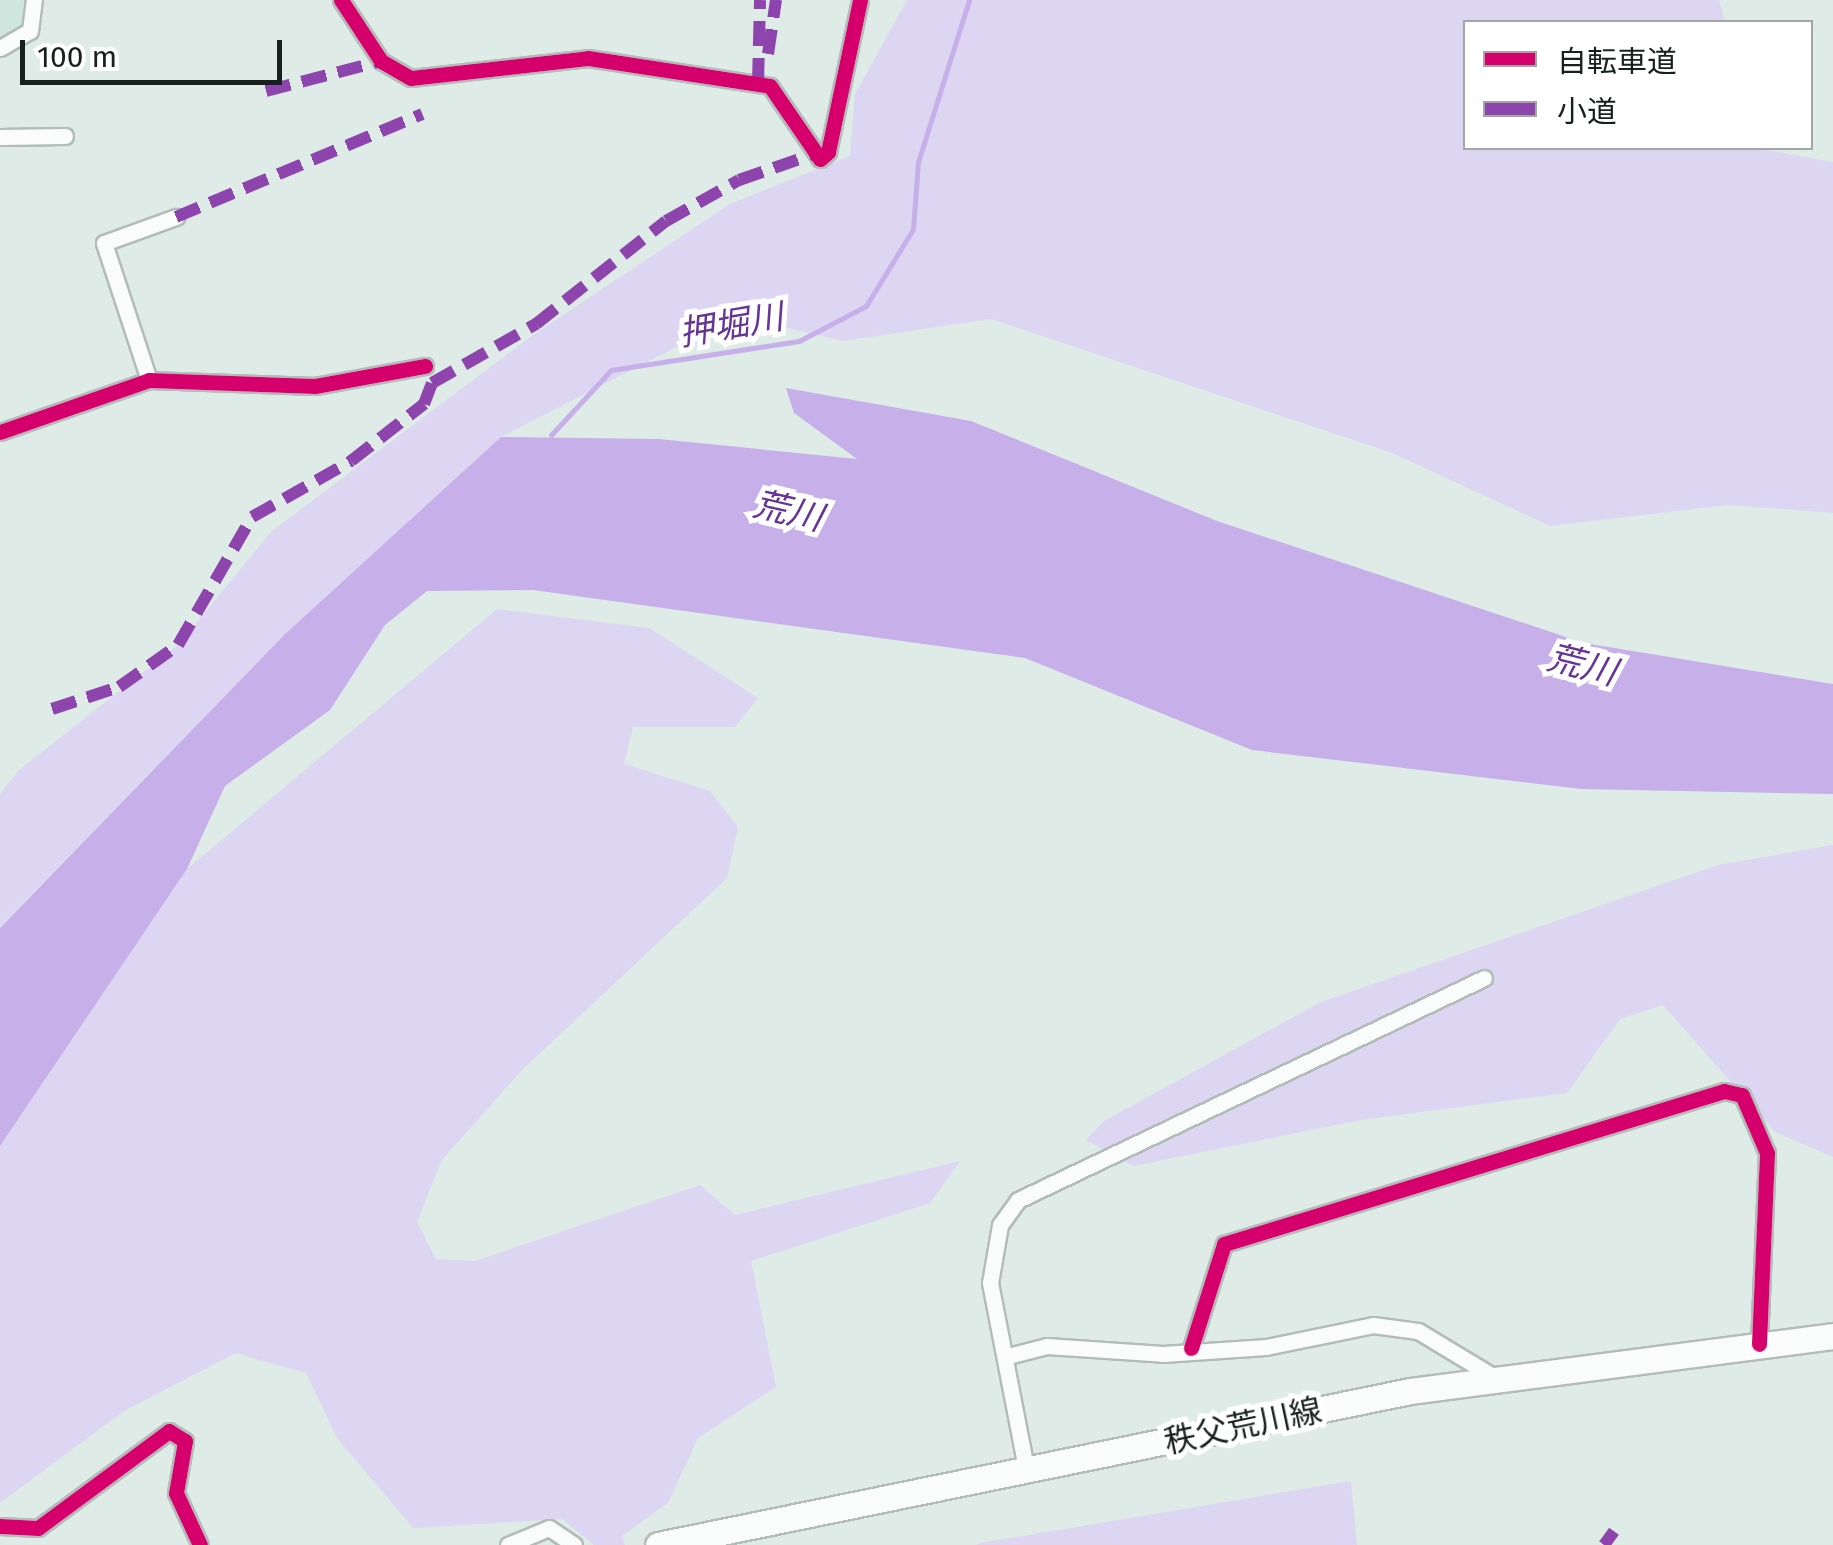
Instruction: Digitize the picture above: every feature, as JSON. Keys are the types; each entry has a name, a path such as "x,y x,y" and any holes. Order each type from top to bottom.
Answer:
{"main road":[{"name":"秩父荒川線","path":"658,1545 1496,1378 1833,1336"}],"street":[{"path":"0,48 30,31 34,0"},
{"path":"341,0 380,61 411,78 588,58 770,86 820,159 828,152 860,0"},
{"path":"0,136 65,136"},
{"path":"149,380 104,243 176,218"},
{"path":"0,432 149,380 315,386 425,366"},
{"path":"1027,1472 1008,1356 990,1283 1000,1225 1018,1200 1484,978"},
{"path":"1191,1348 1224,1244 1724,1090 1742,1095 1767,1153 1759,1344"},
{"path":"1008,1356 1047,1346 1266,1347 1373,1325 1418,1331 1496,1378"},
{"path":"0,1526 38,1528 169,1431 185,1441 176,1493 200,1545"},
{"path":"508,1545 549,1528 574,1545"}],"shaded area":[{"path":"0,0 34,0 30,31 0,48"},
{"path":"907,0 1719,0 1724,20 1463,20 1463,150 1767,150 1833,162 1833,513 1728,505 1550,526 1392,453 991,319 843,341 736,316 501,437 284,635 0,927 0,794 19,770 178,645 272,531 533,335 730,204 850,156 855,94"},
{"path":"497,609 649,628 758,698 735,727 633,727 624,764 710,791 738,827 727,878 521,1071 441,1161 417,1222 436,1259 475,1261 700,1185 735,1215 960,1161 930,1203 751,1261 776,1387 698,1438 668,1503 622,1536 625,1545 594,1545 562,1519 413,1528 337,1438 306,1373 236,1353 124,1411 0,1503 0,1146 187,869"},
{"path":"1833,845 1833,1157 1775,1132 1663,1005 1620,1019 1567,1093 1361,1120 1133,1166 1086,1140 1104,1121 1321,1002 1718,865"},
{"path":"1351,1481 1357,1545 976,1545 981,1543"}],"water":[{"name":"荒川","path":"786,388 971,421 1217,521 1584,643 1833,684 1833,794 1581,789 1252,750 1025,658 533,590 427,591 385,625 330,710 225,786 187,869 0,1146 0,928 284,635 501,437 659,439 857,459 794,413"}],"waterway":[{"name":"押堀川","path":"551,435 611,370 799,341 866,306 913,229 918,162 969,0"}],"marked path":[{"path":"758,83 760,0"},
{"path":"768,54 776,0"},
{"path":"266,91 381,61"},
{"path":"176,217 422,114"},
{"path":"52,709 119,687 178,645 252,517 351,461 424,404 432,383 536,324 666,221 739,180 811,155"},
{"path":"1604,1545 1614,1531"}],"cycle path":[{"path":"341,0 381,61 411,78 588,58 770,86 820,159 828,152 860,0"},
{"path":"0,432 149,380 315,386 425,366"},
{"path":"1191,1348 1224,1244 1724,1091 1742,1095 1767,1153 1759,1344"},
{"path":"0,1526 38,1528 169,1431 185,1441 176,1493 200,1545"}]}
